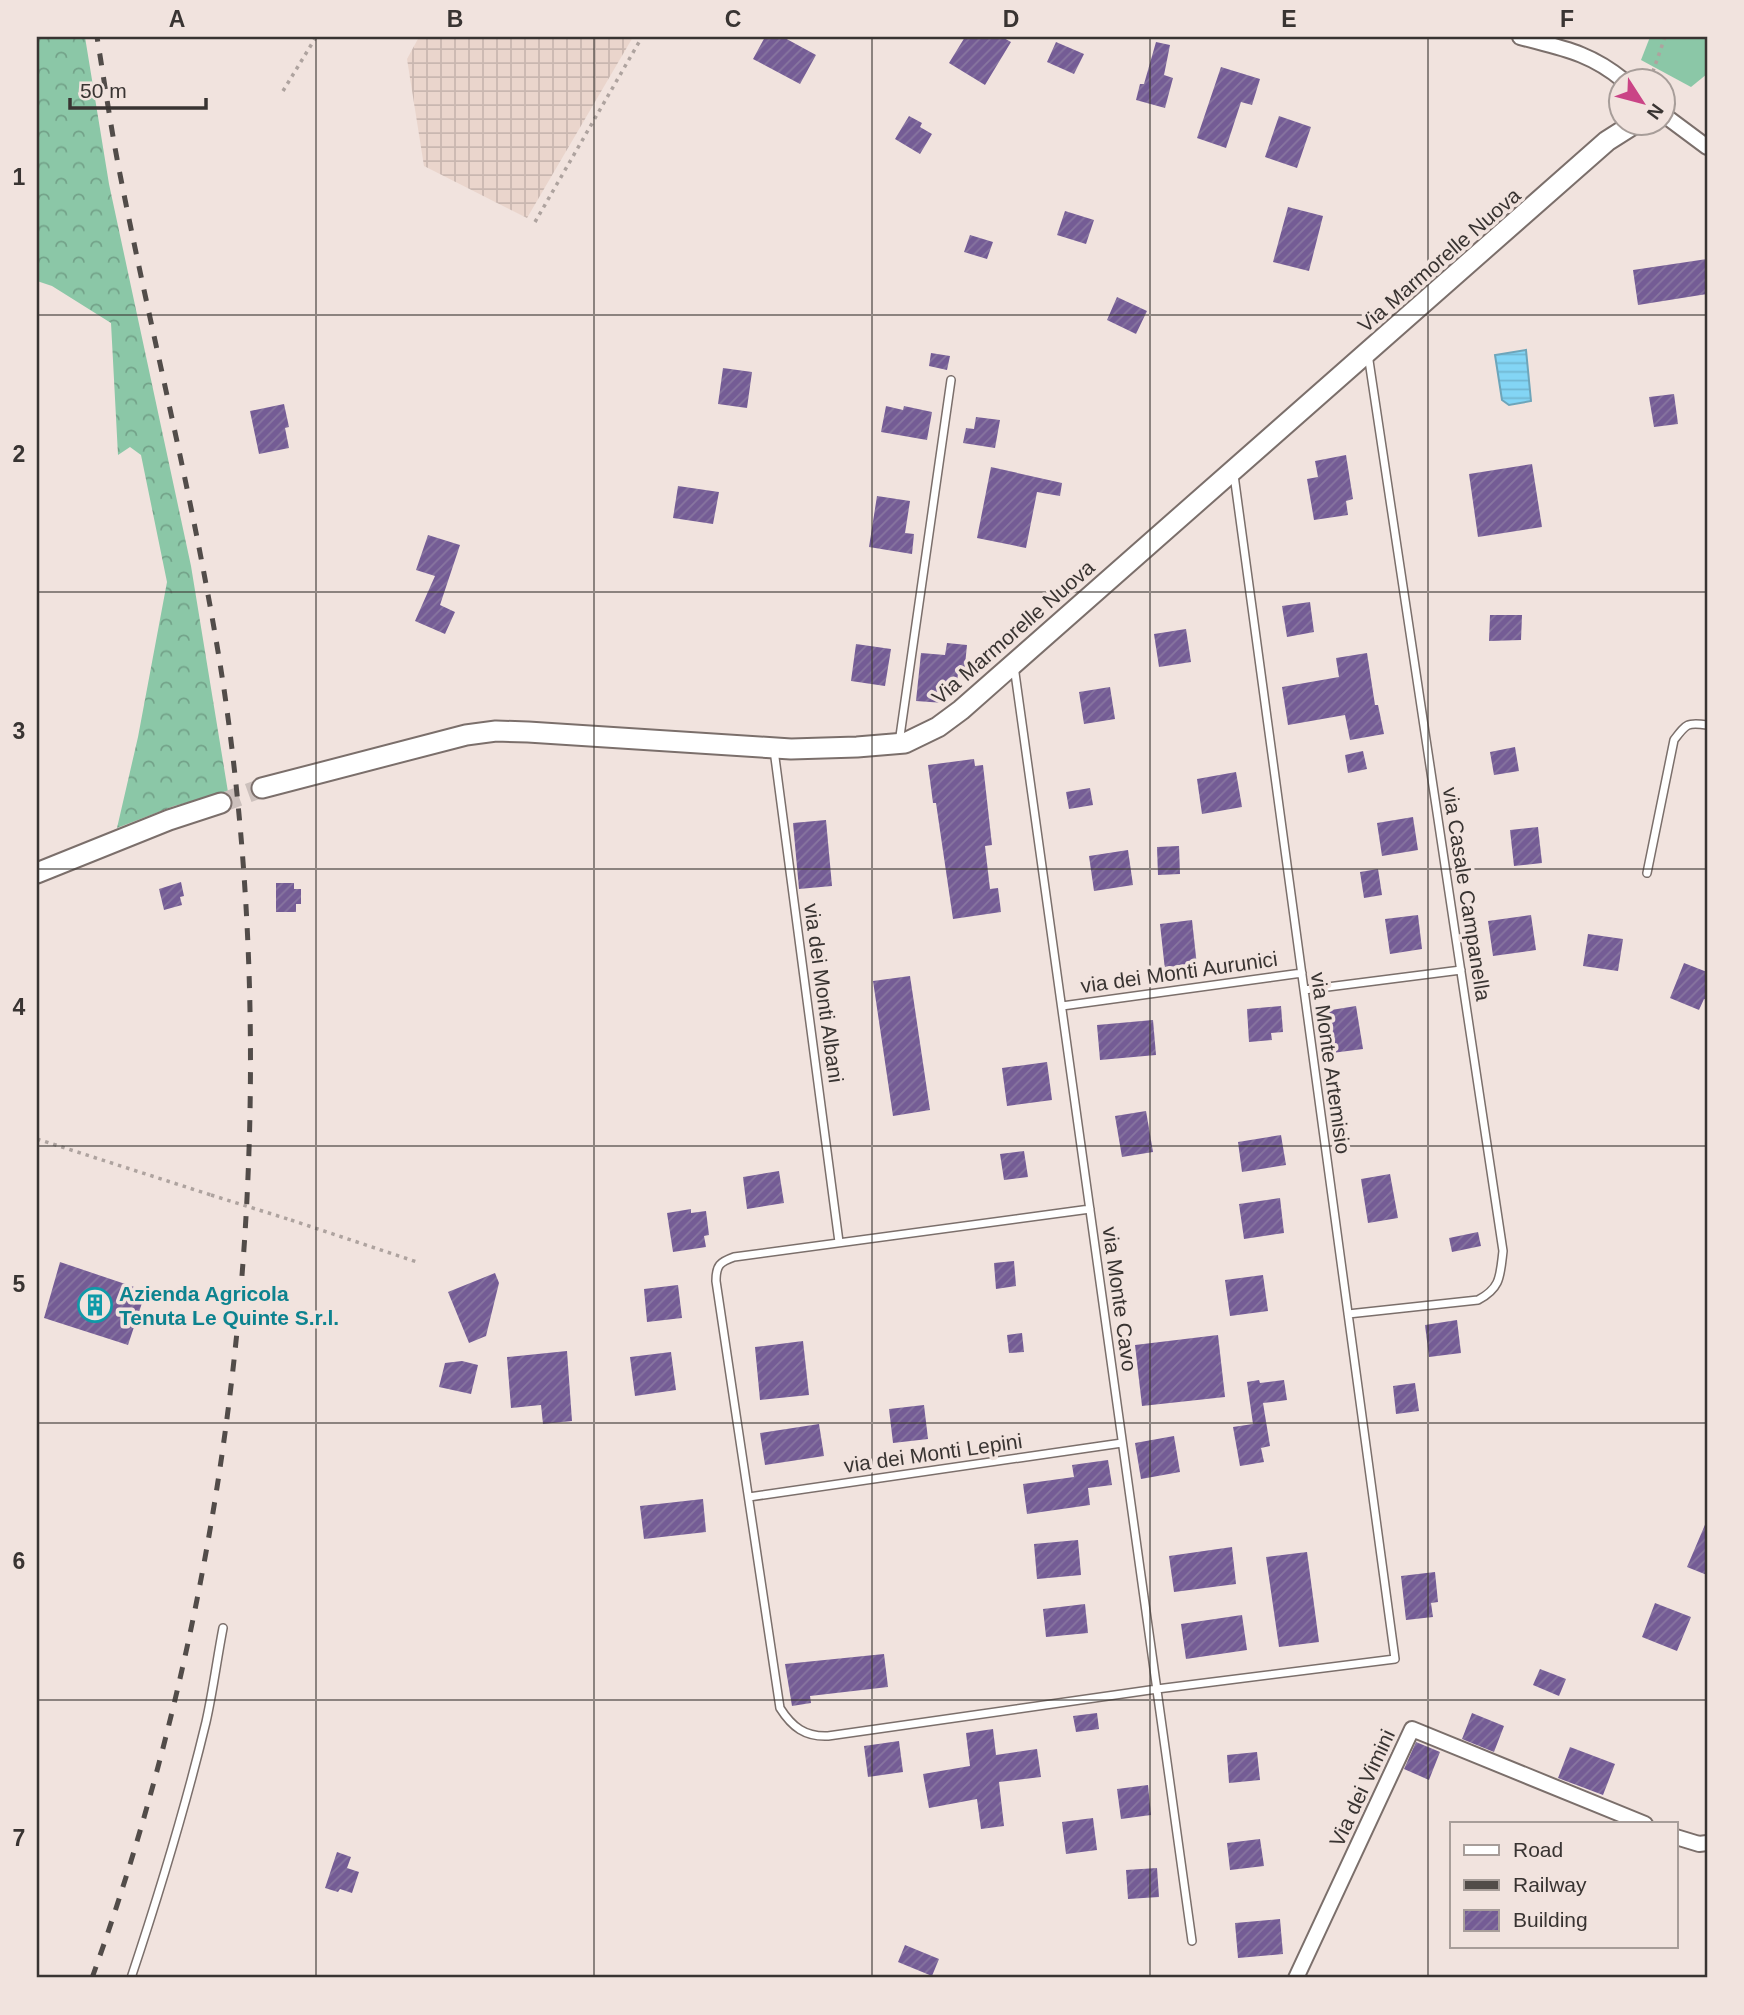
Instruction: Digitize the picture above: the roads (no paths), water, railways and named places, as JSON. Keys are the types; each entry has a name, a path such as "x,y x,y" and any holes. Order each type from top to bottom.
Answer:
{"street":[{"path":"1520,37 1583,53 1608,68"},
{"path":"1678,125 1707,147"},
{"name":"Via Marmorelle Nuova","path":"262,788 447,739 496,731 774,748 899,744 923,736 961,710 1615,136"},
{"path":"37,873 157,824 221,803"},
{"name":"Via dei Vimini","path":"1296,1978 1412,1730 1640,1822"},
{"path":"1678,1838 1699,1844 1707,1843"}],"lane":[{"name":"via Casale Campanella","path":"1348,1314 1478,1300 1492,1293 1500,1278 1503,1251 1368,353"},
{"path":"899,744 951,380"},
{"name":"via Monte Artemisio","path":"1157,1689 1395,1659 1234,471"},
{"name":"via Monte Cavo","path":"1014,662 1192,1941"},
{"path":"1647,873 1674,740 1685,726 1691,723 1707,725"},
{"name":"via dei Monti Albani","path":"774,748 839,1242"},
{"name":"via dei Monti Aurunici","path":"1304,990 1461,970"},
{"name":"via dei Monti Aurunici","path":"1062,1006 1302,973"},
{"path":"1090,1209 734,1256 721,1262 716,1268 716,1281 780,1708 789,1722 814,1736 828,1736 1157,1689"},
{"name":"via dei Monti Lepini","path":"749,1497 1122,1443"},
{"path":"131,1978 165,1876 190,1784 206,1720 223,1628"}],"water":[{"path":"1526,350 1531,401 1509,405 1502,400 1495,355"}],"tunnel":[{"path":"221,803 262,788"}],"railway":[{"path":"92,1978 142,1824 183,1666 214,1504 236,1341 248,1177 250,1013 242,850 224,689 188,491 118,164 97,37"}],"place":[{"name":"Azienda Agricola Tenuta Le Quinte S.r.l.","path":"95,1305"}]}
